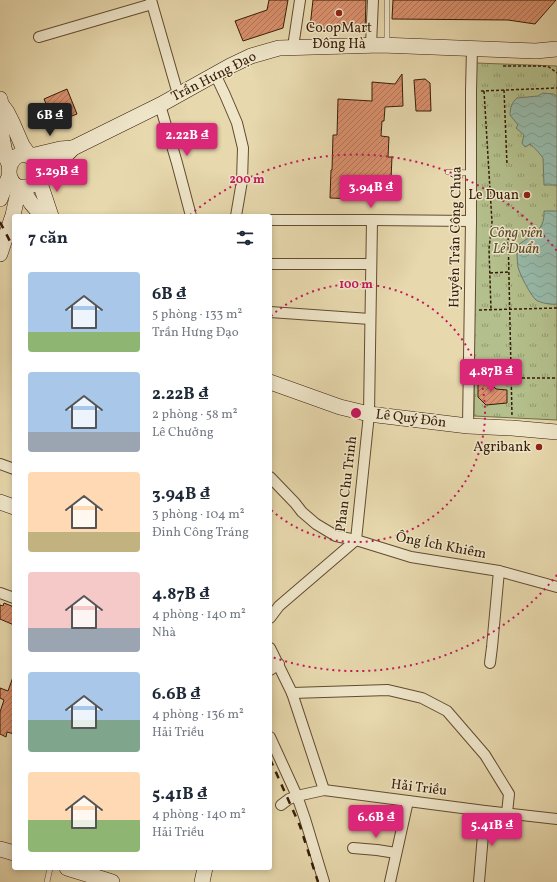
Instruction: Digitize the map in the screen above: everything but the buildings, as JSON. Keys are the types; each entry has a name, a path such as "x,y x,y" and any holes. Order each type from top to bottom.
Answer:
{"main road":[{"name":"Trần Hưng Đạo","path":"29,155 73,148 160,105 230,66 251,56 279,48 387,45 536,51 557,49"},
{"path":"536,51 557,57"},
{"path":"0,104 7,112 22,145 29,155 35,159 38,166 39,173 37,180 32,185 26,187 14,184"},
{"path":"0,122 2,142 8,162"},
{"name":"Trần Hưng Đạo","path":"37,180 65,157 73,148"},
{"path":"29,155 21,154 13,156 5,168 6,175 24,192 40,214"},
{"path":"37,180 42,189 50,214"},
{"path":"0,199 14,184"},
{"path":"13,214 14,184"},
{"path":"0,254 12,218"},
{"name":"Lê Quý Đôn","path":"272,383 340,407 369,414 468,426 557,432"},
{"path":"0,502 12,506"},
{"path":"0,849 12,852"},
{"path":"74,870 104,878"},
{"path":"202,882 205,870"}],"street":[{"path":"294,47 300,0"},
{"path":"371,45 373,0"},
{"path":"39,37 152,2 178,94"},
{"name":"Huyền Trân Công Chúa","path":"468,426 471,221 470,91 472,48"},
{"path":"215,74 237,123 243,148 242,181 236,214"},
{"path":"160,105 190,214"},
{"path":"272,220 471,221"},
{"name":"Phan Chu Trinh","path":"272,615 279,606 356,540 369,414 372,220"},
{"path":"272,264 371,264"},
{"path":"272,312 370,319"},
{"path":"0,464 12,468"},
{"name":"Ông Ích Khiêm","path":"272,479 302,512 316,524 336,536 356,540 411,557 499,570 557,587"},
{"path":"490,663 499,570"},
{"path":"0,593 12,597"},
{"path":"274,667 292,693 324,790"},
{"path":"292,693 388,690 422,698 447,711 485,755 509,794 507,813"},
{"path":"272,741 297,796 324,882"},
{"name":"Hải Triều","path":"282,805 288,799 324,790 557,819"},
{"path":"390,882 408,801"},
{"path":"479,882 485,811"},
{"path":"353,848 396,854"}],"lane":[{"path":"387,0 387,45"},
{"path":"448,172 471,173"},
{"path":"47,882 50,870"}],"path":[{"path":"503,66 542,66 549,67 557,73"},
{"path":"470,91 557,88"},
{"path":"504,90 507,165"},
{"path":"484,91 492,222 489,249 491,310"},
{"path":"508,232 512,428"},
{"path":"490,273 509,272"},
{"path":"470,310 557,308"},
{"path":"468,378 557,378"}],"green space":[{"name":"Công viên Lê Duẩn","path":"476,63 557,66 557,420 474,416"}],"water":[{"path":"543,93 557,96 557,185 544,185 543,158 530,144 525,147 522,143 524,135 516,128 518,125 510,115 512,105 517,98 538,96"},
{"path":"544,211 557,211 557,304 546,304 536,300 531,294 518,267 518,245 538,230 543,221"}],"railway":[{"path":"0,222 12,245"},
{"path":"272,763 300,826 318,882"}],"place":[{"name":"Co.opMart Đông Hà","path":"339,13"},
{"name":"Le Duan","path":"527,195"},
{"name":"Agribank","path":"539,447"}]}
